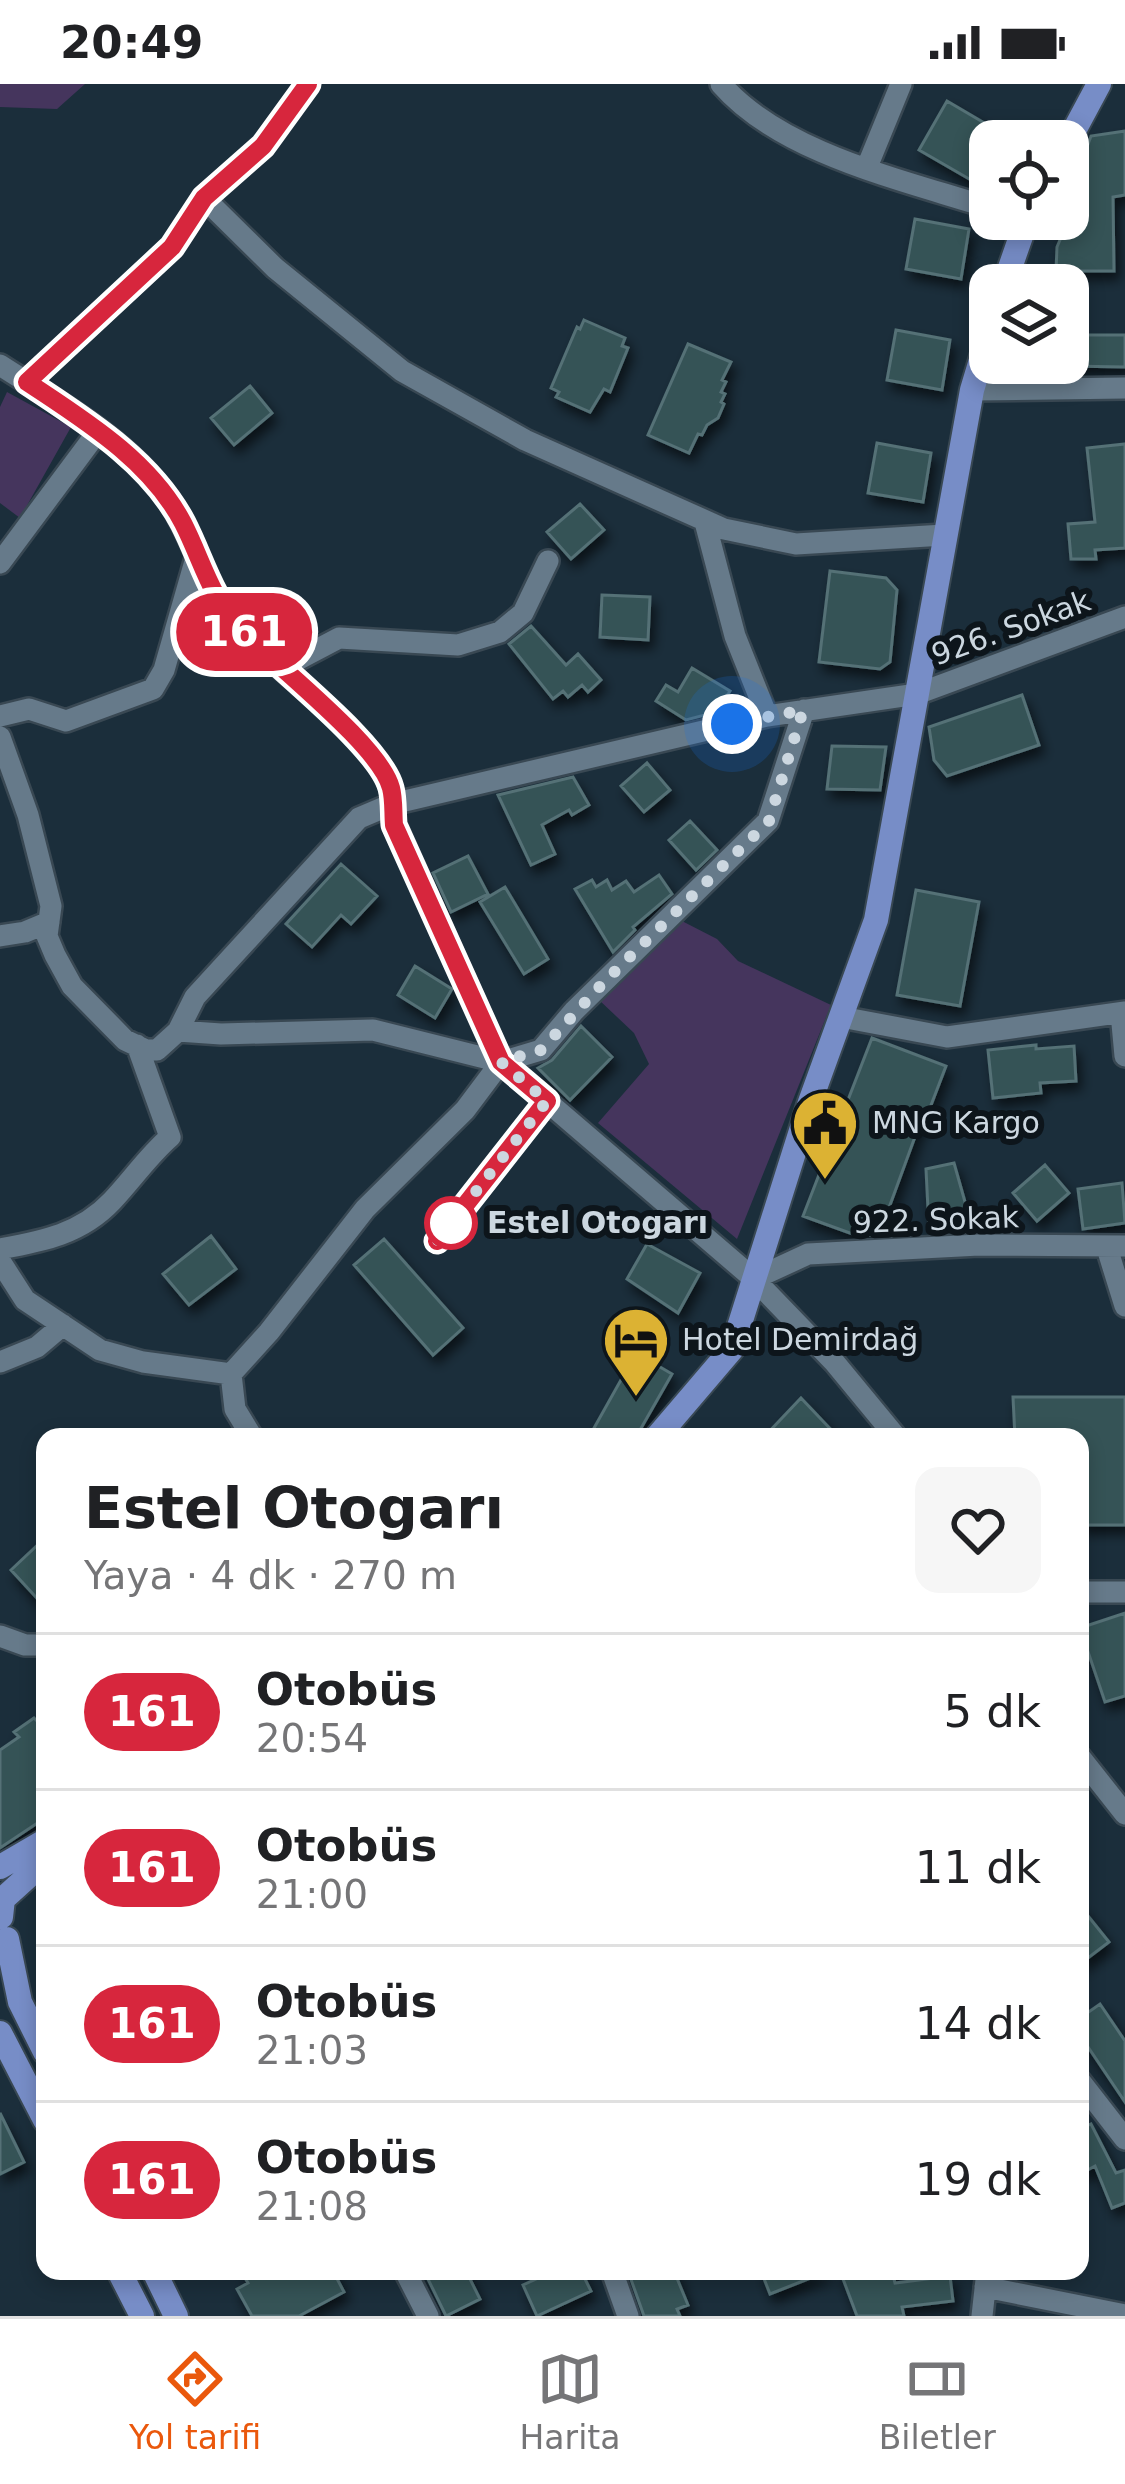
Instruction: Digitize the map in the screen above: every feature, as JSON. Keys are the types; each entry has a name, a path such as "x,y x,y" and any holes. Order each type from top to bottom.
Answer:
{"main road":[{"path":"1080,120 1099,84"},
{"path":"665,1428 732,1349 876,920 974,384"},
{"path":"0,1867 36,1846"},
{"path":"36,1870 3,1899 2,1932 20,2002 36,2034"},
{"path":"0,2033 36,2103"},
{"path":"124,2280 142,2316"},
{"path":"158,2280 176,2316"}],"street":[{"path":"27,382 172,247 204,198 263,146 308,84"},
{"path":"721,84 739,105 826,154 969,201"},
{"path":"867,167 901,84"},
{"path":"204,198 275,268 402,371 525,440 706,522 796,544 944,535"},
{"path":"1,369 99,430 162,490 184,524 207,584 237,626 342,722 377,765 390,784 394,825 501,1062 754,1279 835,1363 889,1428"},
{"path":"972,390 1125,388"},
{"path":"0,563 99,430"},
{"path":"706,522 735,636 767,716"},
{"path":"0,716 29,710 66,721 153,688 164,670 196,557"},
{"path":"283,668 339,638 458,645 500,632 523,613 548,561"},
{"name":"926. Sokak","path":"178,1031 195,997 359,818 392,804 767,716 917,694 1125,617"},
{"path":"0,737 28,815 51,906 47,936 72,986 125,1040 158,1050 178,1031 374,1030 501,1062 541,1050 769,821 803,710"},
{"path":"0,936 49,922"},
{"path":"841,1017 947,1037 1123,1012 1125,1056"},
{"path":"0,1249 46,1242 74,1231 110,1203 170,1137 137,1046"},
{"path":"247,1428 235,1408 231,1374 365,1209 465,1110 501,1062"},
{"path":"437,1241 547,1101"},
{"name":"922. Sokak","path":"754,1279 808,1254 979,1246 1116,1247"},
{"path":"1116,1247 1125,1306"},
{"path":"0,1261 25,1300 100,1350 231,1374"},
{"path":"0,1362 37,1347 63,1325"},
{"path":"1089,1592 1125,1592"},
{"path":"0,1636 36,1645"},
{"path":"1089,1768 1125,1814"},
{"path":"1089,2093 1125,2139"},
{"path":"410,2280 428,2316"},
{"path":"615,2280 628,2316"},
{"path":"982,2316 986,2280"},
{"path":"988,2280 1053,2308 1125,2315"}],"shaded area":[{"path":"0,84 85,84 57,109 0,107"},
{"path":"7,392 71,427 20,518 0,503 0,407"},
{"path":"680,920 717,939 738,961 831,1005 737,1239 598,1123 649,1064 634,1033 598,999"}],"building":[{"path":"947,101 979,120 969,120 969,179 919,150"},
{"path":"1125,131 1125,195 1113,197 1114,271 1089,271 1089,264 1056,264 1060,240 1089,240 1091,136"},
{"path":"915,219 969,229 961,279 906,269"},
{"path":"584,320 625,338 622,346 628,348 610,392 604,389 590,412 556,397 559,392 551,388"},
{"path":"896,330 950,340 942,390 887,380"},
{"path":"1089,335 1125,335 1125,367 1089,366"},
{"path":"688,344 731,362 722,380 726,382 721,392 724,404 718,418 698,434 689,453 648,435"},
{"path":"250,386 272,413 234,445 211,418"},
{"path":"877,443 931,453 923,502 868,493"},
{"path":"1125,444 1125,548 1095,550 1096,559 1071,559 1068,524 1095,522 1087,448"},
{"path":"580,504 604,530 571,559 547,532"},
{"path":"830,571 886,578 897,590 890,662 880,669 819,662"},
{"path":"602,595 650,597 648,640 600,637"},
{"path":"531,626 566,665 578,654 601,680 588,692 582,685 568,697 563,691 553,699 509,644"},
{"path":"692,668 730,691 717,712 708,709 705,715 686,720 656,701 666,685 678,692"},
{"path":"1022,695 1039,745 947,776 934,760 929,727"},
{"path":"832,746 886,747 880,790 827,789"},
{"path":"647,763 670,790 644,812 621,786"},
{"path":"573,777 589,805 542,825 555,854 531,865 498,795"},
{"path":"690,821 717,850 696,870 669,840"},
{"path":"468,856 488,894 451,912 433,873"},
{"path":"341,864 377,896 351,924 341,915 312,947 286,924"},
{"path":"659,875 672,894 633,927 613,952 575,889 592,880 596,887 607,880 612,890 626,881 634,892"},
{"path":"505,887 548,959 524,974 480,902"},
{"path":"916,890 979,902 960,1006 897,995"},
{"path":"415,966 452,989 435,1018 398,995"},
{"path":"581,1026 612,1057 570,1100 538,1068 552,1060"},
{"path":"872,1038 946,1066 879,1235 858,1236 803,1216"},
{"path":"1036,1045 1036,1049 1074,1046 1076,1081 1040,1083 1041,1093 993,1098 988,1050"},
{"path":"954,1163 971,1223 929,1229 926,1169"},
{"path":"1045,1165 1069,1193 1037,1221 1013,1193"},
{"path":"1122,1183 1125,1223 1083,1229 1078,1189"},
{"path":"211,1236 236,1269 189,1305 163,1274"},
{"path":"384,1239 463,1328 433,1355 354,1265"},
{"path":"647,1244 700,1273 678,1313 627,1279"},
{"path":"636,1353 672,1374 641,1428 594,1428"},
{"path":"1013,1397 1125,1397 1125,1525 1089,1525 1089,1428 1015,1428"},
{"path":"801,1398 829,1428 773,1428"},
{"path":"36,1546 36,1597 11,1570"},
{"path":"1125,1613 1125,1696 1105,1702 1089,1655 1089,1625"},
{"path":"36,1720 36,1824 0,1848 0,1750 19,1737 14,1732"},
{"path":"1089,1917 1109,1942 1089,1957"},
{"path":"1100,2004 1125,2041 1125,2102 1089,2048 1089,2012"},
{"path":"0,2113 24,2162 0,2174"},
{"path":"1089,2125 1116,2173 1125,2170 1125,2203 1112,2208 1095,2166 1089,2169"},
{"path":"338,2280 344,2292 299,2316 252,2316 237,2289 248,2283"},
{"path":"428,2280 470,2280 480,2299 446,2316"},
{"path":"534,2280 586,2280 591,2291 537,2316 523,2285"},
{"path":"631,2280 678,2280 688,2305 677,2309 680,2316 644,2316"},
{"path":"765,2280 806,2280 770,2294"},
{"path":"843,2280 950,2280 953,2301 902,2307 904,2316 857,2316"}],"bus line":[{"name":"161","path":"308,84 263,146 204,198 172,247 27,382 99,430 162,490 184,524 207,584 237,626 342,722 377,765 390,784 394,825 501,1062 547,1101 437,1241"}],"place":[{"name":"MNG Kargo","path":"825,1182"},
{"name":"Estel Otogarı","path":"451,1223"},
{"name":"Hotel Demirdağ","path":"636,1399"}],"route":[{"path":"451,1223 437,1241 547,1101 501,1062 541,1050 574,1011 769,821 803,710 732,724"}]}
